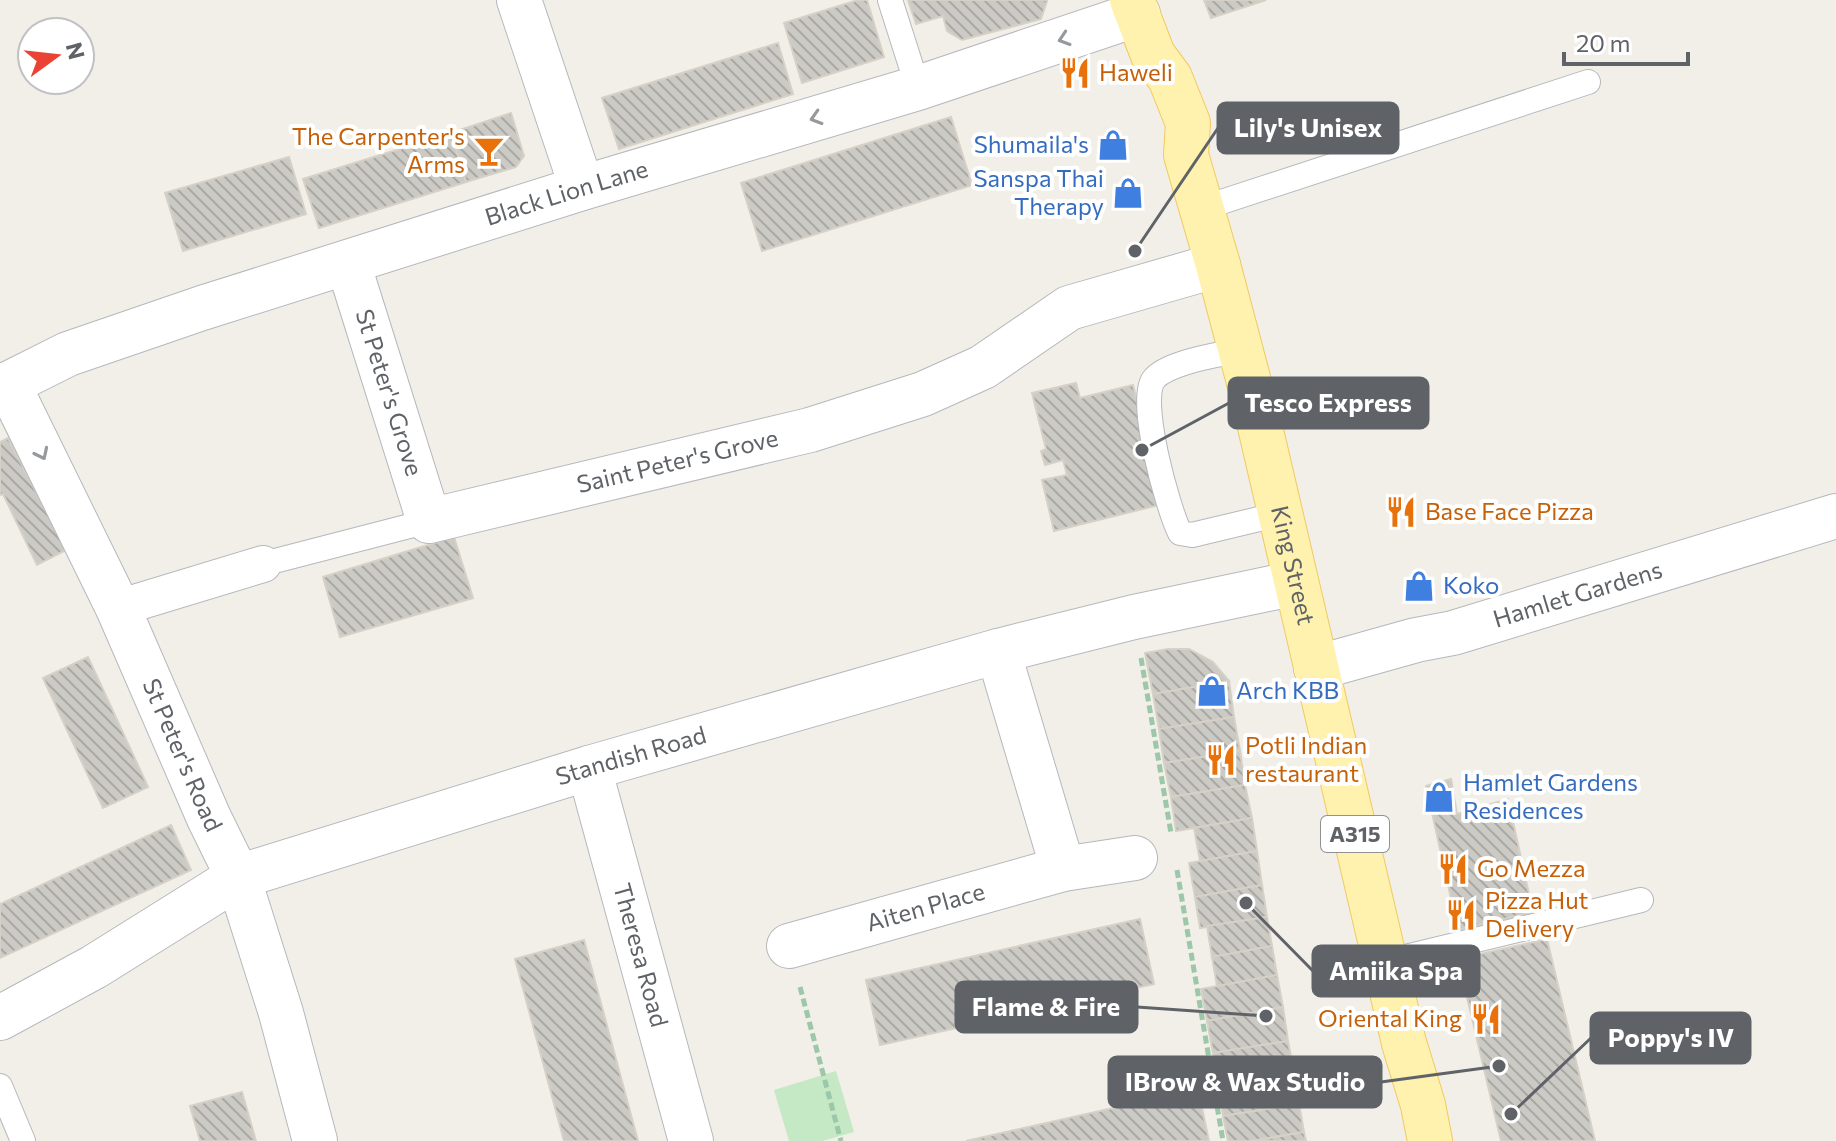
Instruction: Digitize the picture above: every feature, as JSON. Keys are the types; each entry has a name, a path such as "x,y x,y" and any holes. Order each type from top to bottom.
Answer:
{"main road":[{"name":"King Street","path":"1135,7 1153,55 1170,78 1188,123 1186,155 1240,350 1430,1141"}],"street":[{"path":"519,0 582,188"},
{"name":"Black Lion Lane","path":"4,386 68,354 202,308 582,188 918,88 1135,7"},
{"name":"St Peter's Grove","path":"348,263 429,521"},
{"name":"Saint Peter's Grove","path":"429,521 810,430 923,394 983,367 1069,308 1218,265"},
{"name":"St Peter's Road","path":"4,386 118,608 209,818 238,877 281,1013 315,1141"},
{"name":"Hamlet Gardens","path":"1316,668 1453,633 1836,516"},
{"name":"Saint Peter's Grove","path":"118,608 263,564"},
{"name":"Standish Road","path":"0,1018 94,967 238,877 589,768 998,651 1134,617 1296,583"},
{"path":"998,651 1063,869"},
{"name":"Theresa Road","path":"589,768 691,1141"},
{"name":"Aiten Place","path":"789,946 1063,869 1161,853"}],"lane":[{"path":"890,0 918,88"},
{"path":"1203,208 1588,82"},
{"path":"1240,350 1165,370 1154,378 1147,402 1152,435 1173,519 1180,533 1192,535 1280,514"},
{"name":"Saint Peter's Grove","path":"263,564 429,521"},
{"path":"1385,962 1641,900"},
{"path":"0,1086 23,1141"}],"path":[{"path":"1134,617 1161,853 1223,1141"},
{"path":"789,946 841,1141"}],"green space":[{"path":"836,1071 854,1132 822,1141 789,1141 774,1090"}],"building":[{"path":"858,0 867,0 884,57 802,83 784,23"},
{"path":"908,0 1047,1 1041,19 962,40 947,31 943,16 916,24"},
{"path":"1204,0 1266,0 1211,18"},
{"path":"778,43 793,94 619,149 602,98"},
{"path":"511,113 524,156 516,167 466,182 451,133"},
{"path":"951,117 972,185 762,251 741,183"},
{"path":"451,133 466,182 319,228 303,179"},
{"path":"289,157 306,214 183,251 165,193"},
{"path":"1076,383 1080,398 1133,385 1163,504 1054,531 1042,480 1067,475 1063,460 1045,465 1041,451 1046,449 1032,393"},
{"path":"8,438 66,550 37,565 3,494 0,495 0,442"},
{"path":"454,537 473,598 340,637 323,577"},
{"path":"1189,649 1213,662 1229,681 1153,694 1145,653"},
{"path":"88,657 148,787 103,808 43,678"},
{"path":"1229,681 1234,717 1159,729 1153,694"},
{"path":"1234,717 1240,751 1164,763 1159,729"},
{"path":"1240,751 1245,785 1171,797 1164,763"},
{"path":"1451,779 1457,814 1508,799 1533,912 1458,930 1426,786"},
{"path":"1245,785 1252,818 1176,831 1171,797"},
{"path":"1252,818 1257,851 1200,861 1194,828"},
{"path":"171,825 191,870 0,958 0,904"},
{"path":"1257,851 1262,885 1195,897 1189,863"},
{"path":"1262,885 1267,917 1200,928 1195,897"},
{"path":"1267,917 1272,946 1212,957 1207,926"},
{"path":"1140,919 1154,984 880,1045 866,980"},
{"path":"1547,939 1595,1141 1501,1141 1458,959"},
{"path":"584,940 638,1141 564,1141 515,959"},
{"path":"1272,946 1277,975 1217,986 1212,957"},
{"path":"1277,975 1283,1007 1207,1021 1201,989"},
{"path":"1283,1007 1288,1041 1213,1053 1207,1021"},
{"path":"1288,1041 1294,1073 1219,1085 1213,1053"},
{"path":"1294,1073 1299,1104 1223,1116 1219,1085"},
{"path":"1198,1089 1209,1141 966,1141"},
{"path":"242,1092 256,1141 200,1141 190,1106"},
{"path":"1299,1104 1304,1132 1252,1141 1228,1141 1223,1116"},
{"path":"1304,1132 1306,1141 1252,1141"}],"place":[{"name":"Haweli","path":"1075,73"},
{"name":"Shumaila's","path":"1113,145"},
{"name":"The Carpenter's Arms","path":"489,151"},
{"name":"Sanspa Thai Therapy","path":"1128,193"},
{"name":"Lily's Unisex","path":"1135,251"},
{"name":"Tesco Express","path":"1142,450"},
{"name":"Base Face Pizza","path":"1401,512"},
{"name":"Koko","path":"1419,586"},
{"name":"Arch KBB","path":"1212,691"},
{"name":"Potli Indian restaurant","path":"1221,760"},
{"name":"Hamlet Gardens Residences","path":"1439,797"},
{"name":"Go Mezza","path":"1453,869"},
{"name":"Amiika Spa","path":"1246,903"},
{"name":"Pizza Hut Delivery","path":"1461,915"},
{"name":"Flame & Fire","path":"1266,1016"},
{"name":"Oriental King","path":"1486,1019"},
{"name":"IBrow & Wax Studio","path":"1499,1066"},
{"name":"Poppy's IV","path":"1511,1114"}]}
